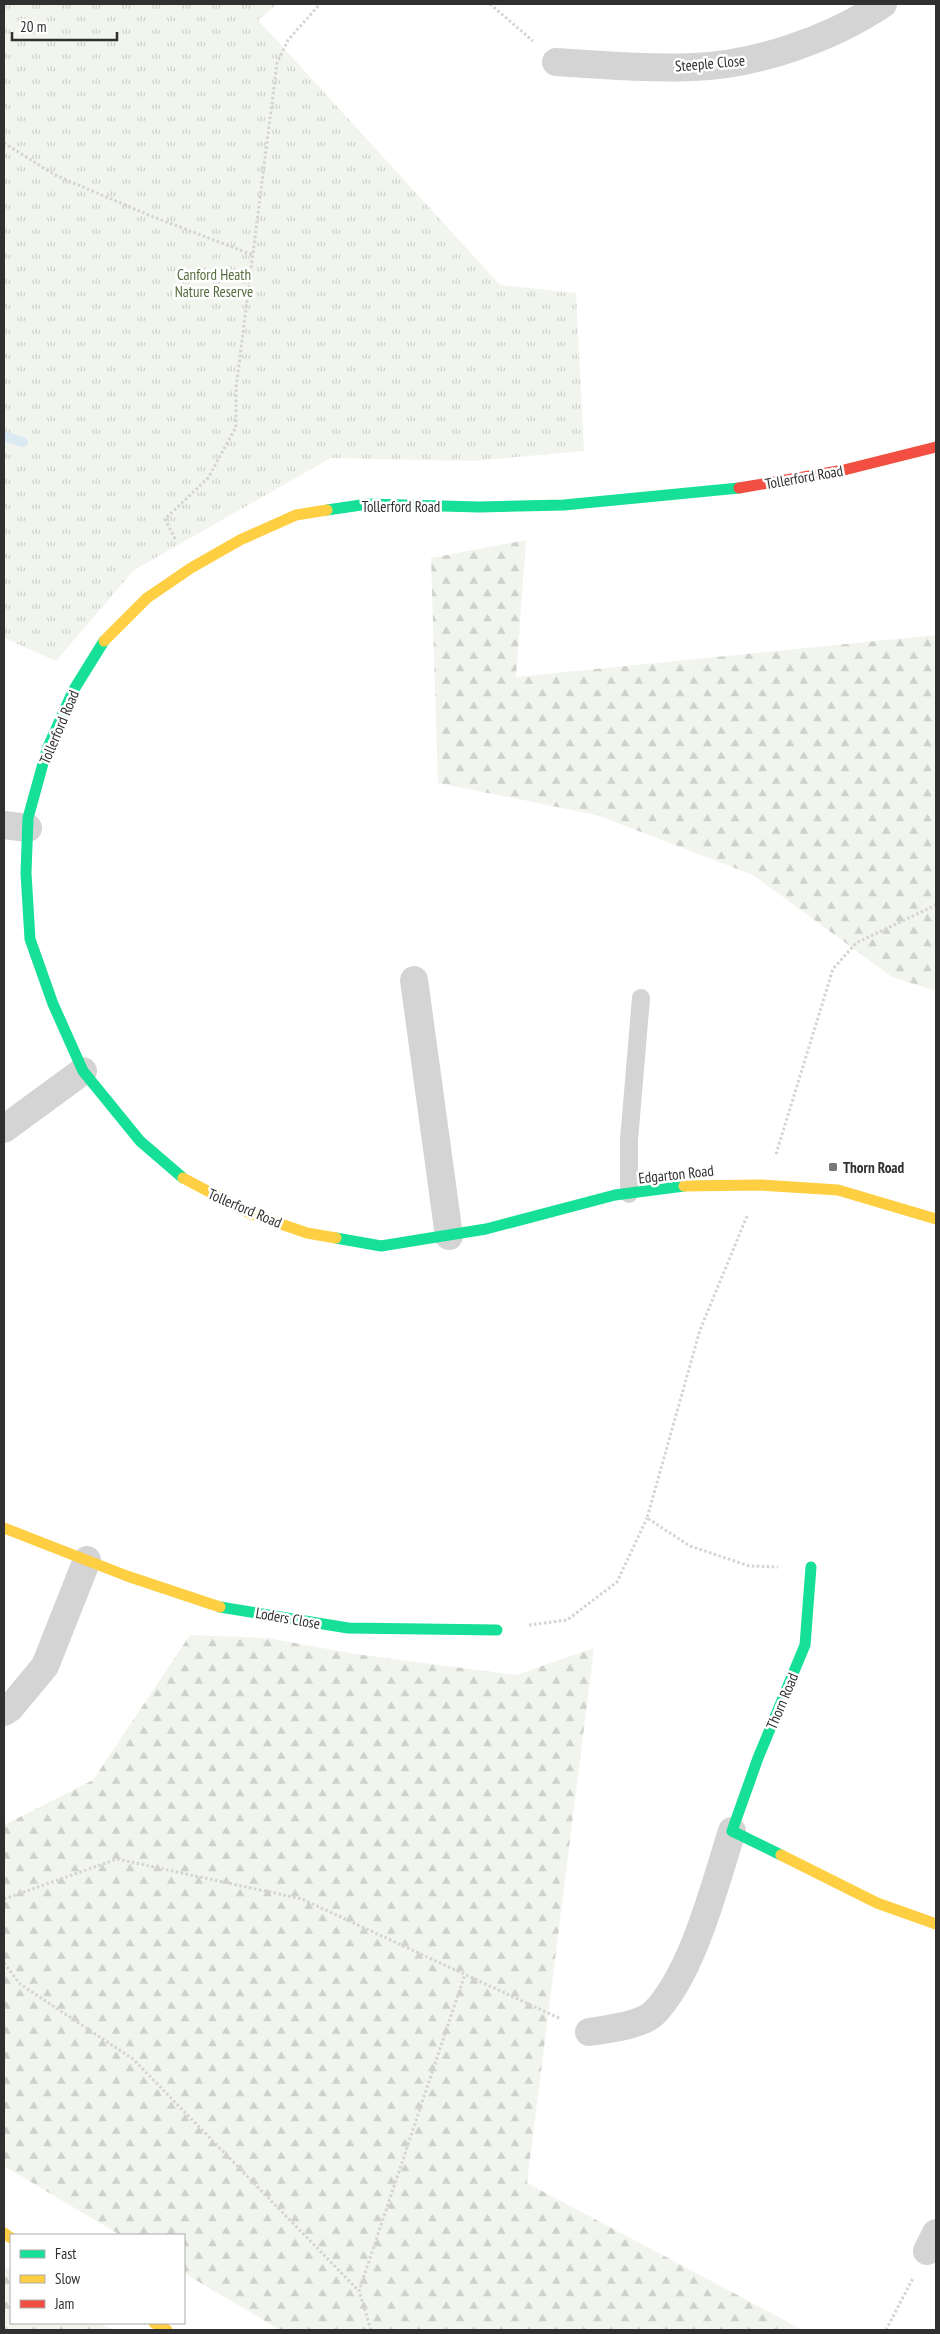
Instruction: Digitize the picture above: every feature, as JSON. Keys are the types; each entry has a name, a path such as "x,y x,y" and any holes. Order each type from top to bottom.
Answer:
{"street":[{"name":"Steeple Close","path":"556,62 628,67 694,68 744,62 812,40 866,16 883,4"},
{"name":"Tollerford Road","path":"449,1236 381,1246 308,1233 249,1213 189,1183 140,1141 83,1071 53,1004 30,939 26,873 16,826 28,818 47,749 73,691 105,640 147,598 191,568 240,540 296,515 368,504 479,507 564,505 723,491 844,470 936,447"},
{"path":"414,980 449,1236"},
{"path":"4,1130 83,1071"},
{"name":"Edgarton Road","path":"449,1236 486,1229 615,1196 697,1184 764,1185 838,1190 936,1219"},
{"name":"Loders Close","path":"4,1528 212,1606 348,1628 497,1630"},
{"path":"4,1712 10,1708 45,1666 87,1560"},
{"name":"Thorn Road","path":"589,2032 623,2027 653,2014 680,1976 704,1920 732,1831 758,1758 805,1645 811,1567"},
{"path":"732,1831 877,1903 936,1924"},
{"path":"156,2324 167,2330"}],"lane":[{"path":"629,1194 629,1140 641,998"}],"path":[{"path":"191,568 165,519 208,478 236,427 236,388 276,63 288,40 320,4"},
{"path":"490,4 556,62"},
{"path":"4,142 55,174 151,216 253,255"},
{"path":"497,1630 567,1620 617,1582 647,1518 700,1330 764,1185 776,1153 833,969 856,943 936,905"},
{"path":"647,1518 690,1546 749,1566 811,1567"},
{"path":"4,1900 117,1859 302,1898 589,2032"},
{"path":"4,1963 20,1984 133,2059 359,2291 372,2330"},
{"path":"359,2291 465,1974"},
{"path":"886,2330 932,2242"}],"green space":[{"name":"Canford Heath Nature Reserve","path":"4,4 277,4 258,20 500,285 576,293 584,451 473,461 331,458 134,570 56,661 4,638"},
{"path":"526,540 516,677 936,635 936,991 892,977 753,875 597,815 438,783 431,558"},
{"path":"190,1635 268,1638 355,1654 516,1675 594,1648 527,2183 803,2330 280,2330 185,2274 185,2234 118,2234 4,2166 4,1825 93,1780"},
{"path":"4,2266 10,2269 10,2324 102,2324 113,2330 4,2330"}],"waterway":[{"path":"4,436 23,442"}],"traffic: fast":[{"path":"327,510 368,504 479,507 564,505 739,488"},
{"path":"104,641 73,691 47,749 28,818 26,873 30,939 53,1004 83,1071 140,1141 183,1178"},
{"path":"336,1238 381,1246 486,1229 615,1195 684,1186"},
{"path":"781,1855 732,1831 758,1758 805,1645 811,1567"},
{"path":"220,1607 348,1628 497,1630"}],"traffic: slow":[{"path":"104,641 147,598 191,568 240,540 296,515 327,510"},
{"path":"183,1178 249,1213 307,1233 336,1238"},
{"path":"684,1186 760,1185 838,1190 936,1219"},
{"path":"4,1528 127,1576 220,1607"},
{"path":"781,1855 877,1903 936,1924"},
{"path":"4,2233 10,2237"},
{"path":"156,2324 167,2330"}],"traffic: jam":[{"path":"739,488 844,470 936,447"}],"place":[{"name":"Thorn Road","path":"833,1167"}]}
